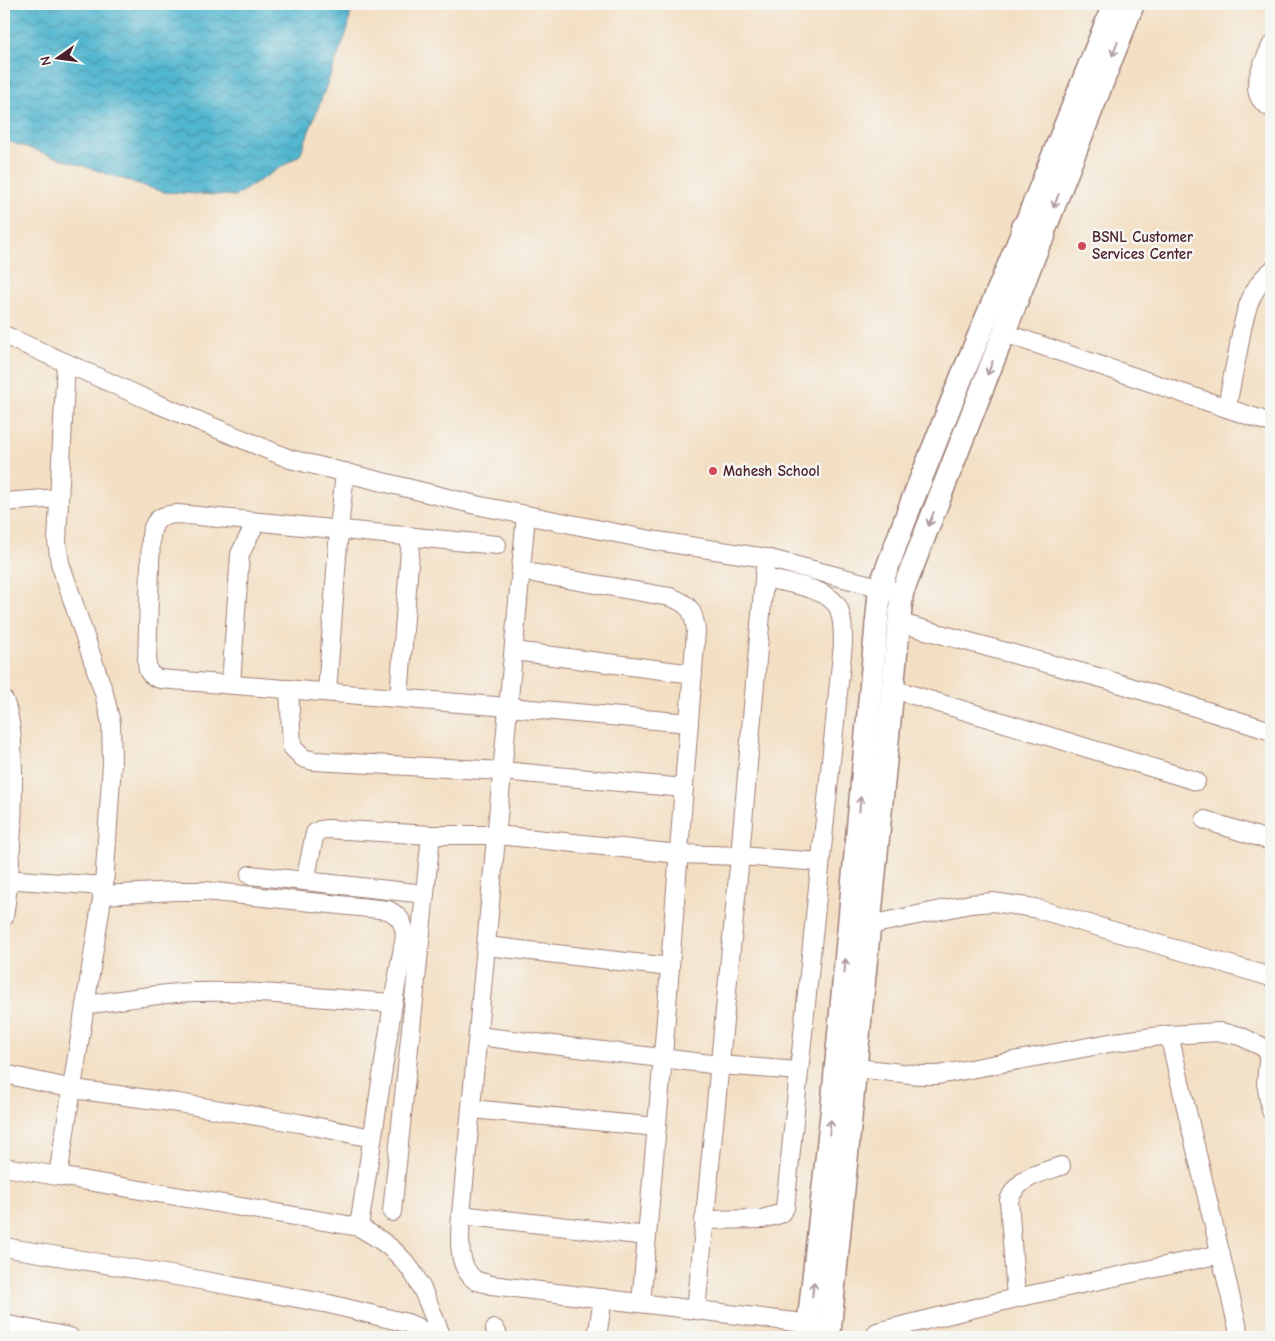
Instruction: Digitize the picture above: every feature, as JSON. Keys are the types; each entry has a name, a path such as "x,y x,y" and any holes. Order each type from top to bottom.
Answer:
{"main road":[{"path":"819,1331 856,1068 902,593 1004,333 1033,232 1114,4"},
{"path":"819,1331 832,1110 880,587 918,486 1033,232 1133,4"}],"street":[{"path":"1271,46 1257,82 1257,92 1261,101 1271,108"},
{"path":"1227,408 1244,319 1255,289 1271,271"},
{"path":"1004,333 1271,424"},
{"path":"4,335 153,402 290,459 476,505 651,540 766,558 902,593"},
{"path":"58,1176 103,890 112,763 111,724 104,693 60,562 57,541 66,363"},
{"path":"327,692 338,530 345,472"},
{"path":"4,502 59,498"},
{"path":"497,545 169,515 157,520 153,525 151,534 146,662 149,673 153,677 160,679 508,707 689,724"},
{"path":"526,515 461,1215 460,1241 462,1260 468,1272 476,1280 491,1285 696,1310 819,1331"},
{"path":"231,684 240,554 256,522"},
{"path":"399,698 412,536"},
{"path":"696,1310 740,856 766,558"},
{"path":"521,570 670,597 682,601 689,607 695,617 696,632 679,854 641,1303"},
{"path":"704,1220 762,1219 780,1214 785,1208 842,644 843,624 838,608 830,597 818,591 764,578"},
{"path":"900,623 1105,679 1271,731"},
{"path":"514,651 693,674"},
{"path":"288,689 292,747 303,758 324,761 503,771 684,788"},
{"path":"893,689 1196,781"},
{"path":"4,700 12,736 13,806 4,917"},
{"path":"1205,820 1271,841"},
{"path":"305,881 313,838 320,830 328,829 431,835 497,835 679,854 820,862"},
{"path":"392,1212 431,835"},
{"path":"250,874 425,894"},
{"path":"7,879 103,890 205,892 388,910 399,917 405,936 359,1227"},
{"path":"870,925 970,904 1010,903 1034,908 1271,977"},
{"path":"487,946 670,967"},
{"path":"86,1005 169,994 210,992 393,1003"},
{"path":"856,1068 920,1075 938,1075 1115,1042 1169,1035 1220,1032 1240,1036 1270,1051 1266,1083 1271,1111"},
{"path":"1169,1035 1240,1337"},
{"path":"478,1036 719,1065 799,1071"},
{"path":"4,1074 73,1089 178,1103 299,1123 372,1138"},
{"path":"472,1109 657,1127"},
{"path":"1016,1298 1008,1210 1009,1200 1012,1192 1026,1179 1061,1166"},
{"path":"4,1167 359,1227 393,1250 405,1261 422,1291 442,1337"},
{"path":"461,1215 647,1236"},
{"path":"4,1247 329,1304 416,1326 427,1337"},
{"path":"877,1332 1016,1298 1220,1254"},
{"path":"597,1337 603,1298"},
{"path":"4,1324 70,1337"}],"water":[{"path":"4,4 352,4 348,29 300,155 235,196 163,192 4,140"}],"place":[{"name":"BSNL Customer Services Center","path":"1082,246"},
{"name":"Mahesh School","path":"713,471"}]}
